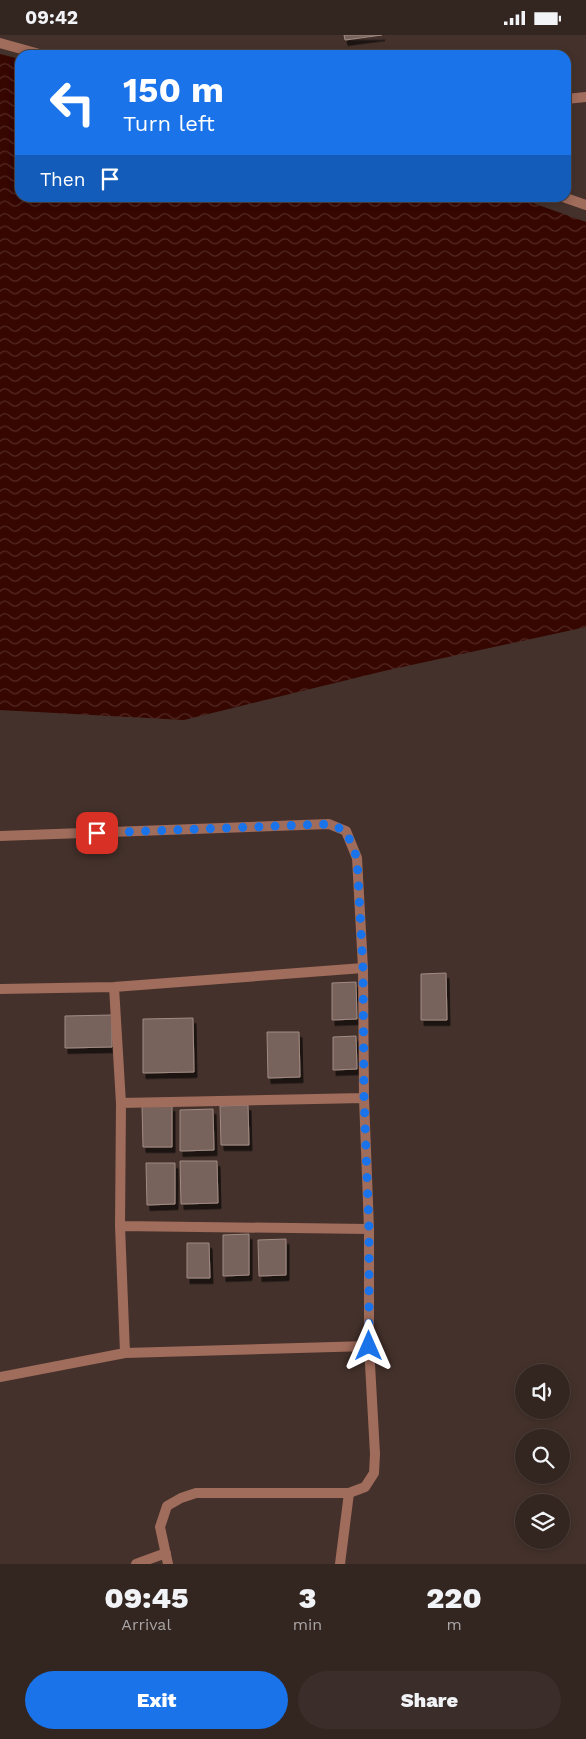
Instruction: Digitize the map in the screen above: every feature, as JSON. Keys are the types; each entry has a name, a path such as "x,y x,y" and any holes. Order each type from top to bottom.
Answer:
{"street":[{"path":"0,43 25,50"},
{"path":"571,98 586,97"},
{"path":"571,200 586,205"},
{"path":"0,836 329,824 346,831 357,858 363,968 364,1097 369,1229 369,1346 375,1454 374,1473 364,1487 349,1493 196,1493 181,1498 167,1506 160,1527 168,1564"},
{"path":"0,989 114,987 363,968"},
{"path":"114,987 120,1103 120,1226 125,1353"},
{"path":"120,1103 364,1097"},
{"path":"120,1226 369,1229"},
{"path":"0,1377 125,1353 369,1346"},
{"path":"340,1564 349,1493"},
{"path":"136,1564 166,1553"}],"water":[{"path":"0,54 15,58 15,202 530,202 586,222 586,627 384,671 184,720 0,710"}],"building":[{"path":"344,35 382,35 345,40"},
{"path":"446,973 447,1020 421,1020 421,974"},
{"path":"356,982 357,1019 332,1020 332,983"},
{"path":"112,1015 112,1047 65,1048 65,1016"},
{"path":"193,1018 194,1072 143,1073 143,1019"},
{"path":"267,1032 299,1032 300,1077 268,1078"},
{"path":"356,1036 357,1069 333,1070 333,1037"},
{"path":"248,1105 249,1145 221,1145 220,1106"},
{"path":"142,1106 172,1106 172,1147 143,1147"},
{"path":"213,1109 214,1150 180,1151 180,1110"},
{"path":"180,1161 217,1161 218,1203 181,1204"},
{"path":"146,1163 175,1163 175,1204 147,1205"},
{"path":"249,1234 249,1275 223,1276 223,1235"},
{"path":"286,1239 286,1275 259,1276 258,1240"},
{"path":"187,1243 209,1243 210,1278 187,1278"}],"route":[{"path":"97,833 329,824 346,831 357,858 363,968 364,1097 369,1229 369,1346"}]}
